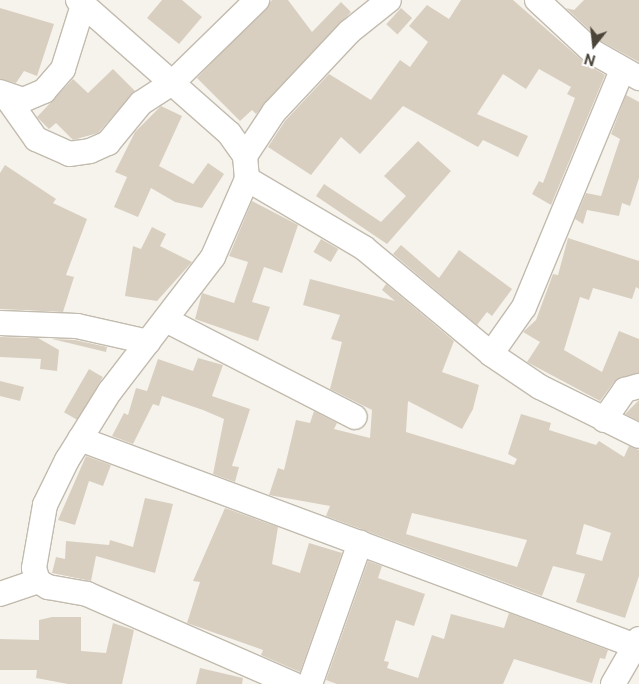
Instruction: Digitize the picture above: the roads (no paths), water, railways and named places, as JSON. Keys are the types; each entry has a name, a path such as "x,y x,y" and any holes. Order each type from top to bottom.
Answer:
{"street":[{"path":"2,94 36,139 69,154 108,142 141,102 172,83 257,0"},
{"path":"38,581 34,568 45,506 80,439 148,342 213,257 246,168 274,112 349,32 389,0"},
{"path":"491,354 524,307 631,74 593,52 537,0"},
{"path":"2,94 23,100 44,91 57,76 80,3 229,133 246,168 364,248 491,354 540,387 639,436"},
{"path":"166,320 355,418"},
{"path":"0,323 77,326 148,342"},
{"path":"604,420 625,390 639,386"},
{"path":"80,439 360,543 631,661"},
{"path":"310,684 360,543"},
{"path":"0,594 38,581 87,594 293,684"}]}
